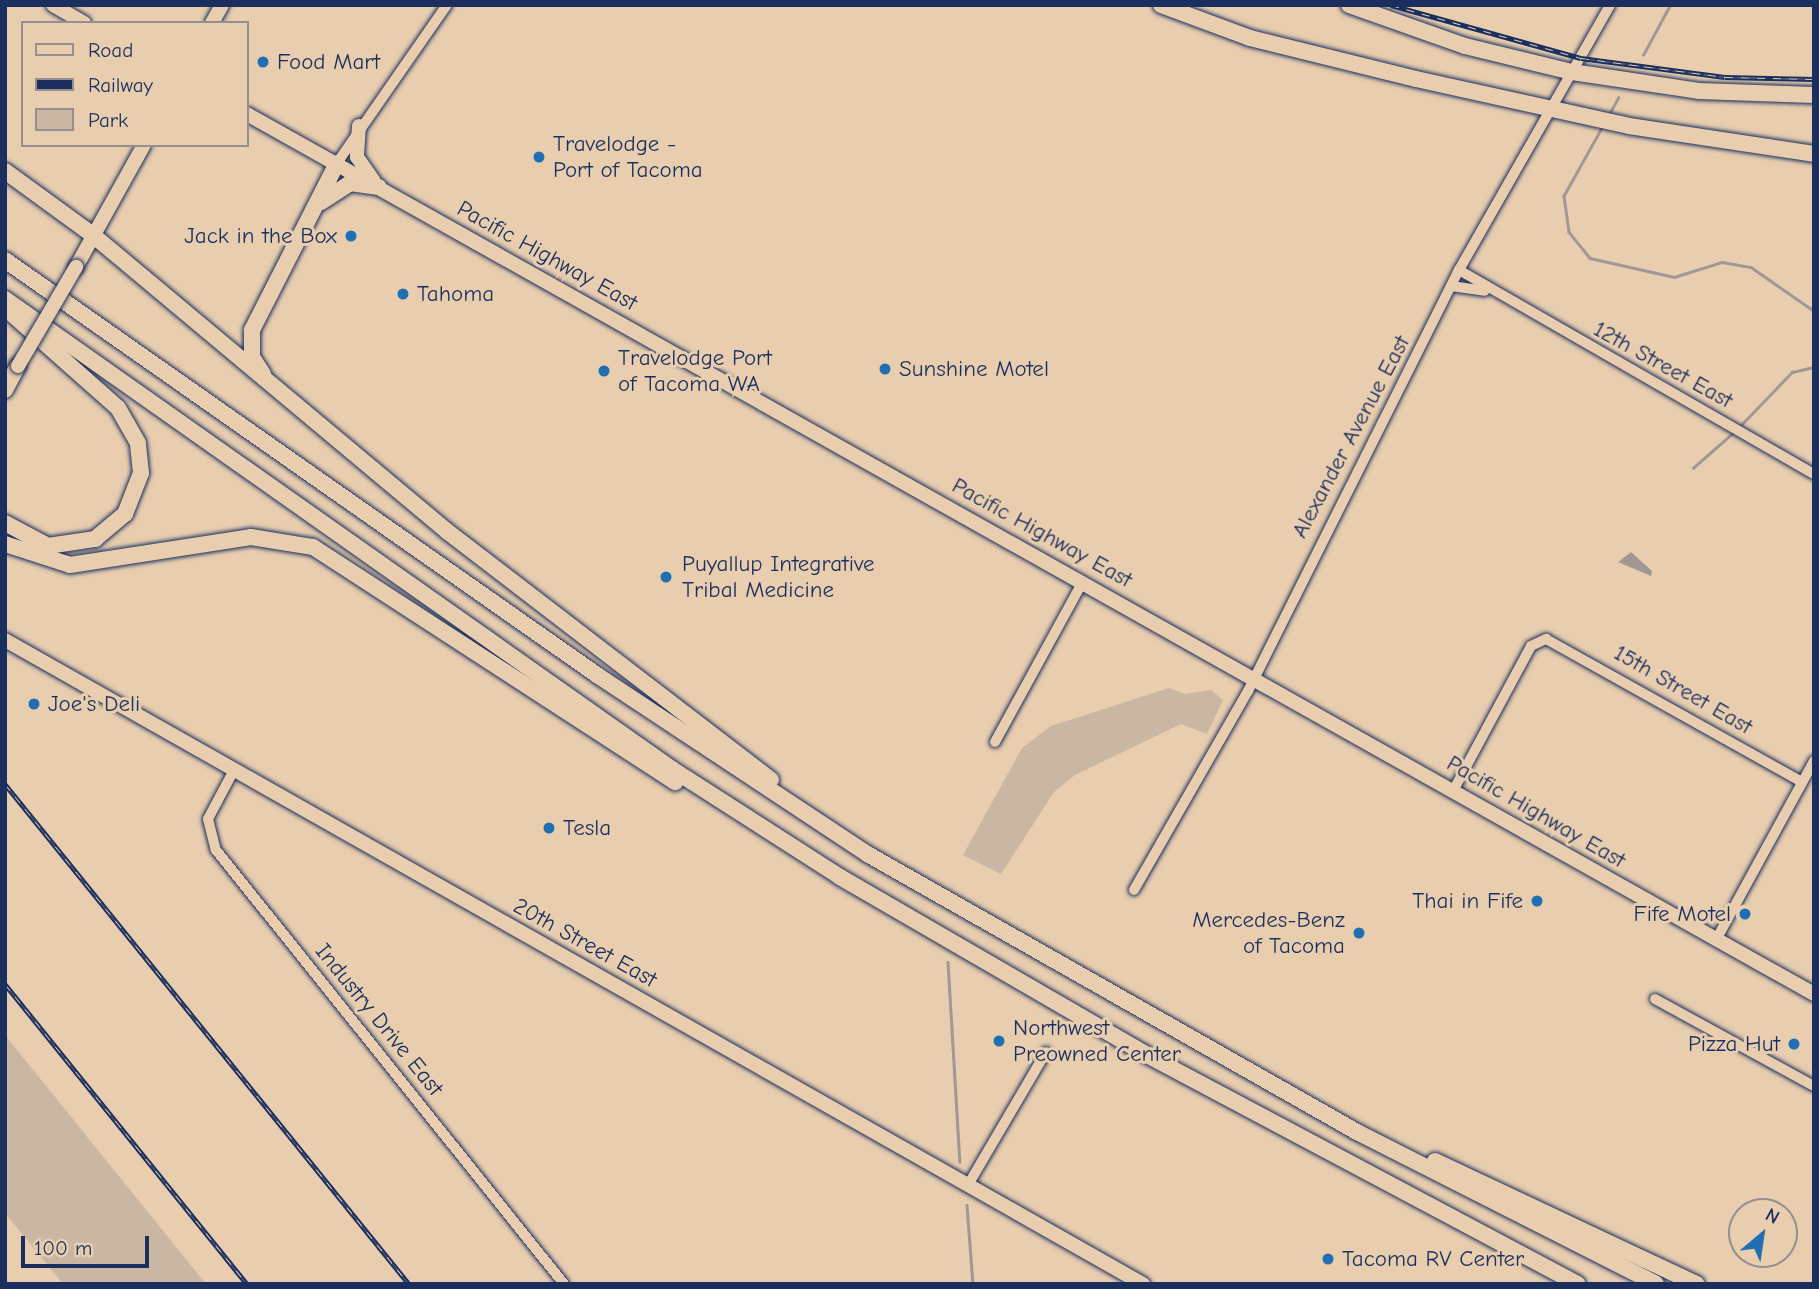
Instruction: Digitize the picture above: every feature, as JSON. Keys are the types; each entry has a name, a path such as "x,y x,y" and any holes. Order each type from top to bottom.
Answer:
{"highway":[{"path":"1161,5 1273,45 1549,109 1629,126 1814,153"},
{"path":"1349,5 1453,42 1572,72 1699,91 1814,95"},
{"path":"272,387 252,357 250,339 307,216 337,163"},
{"path":"5,171 94,236 447,532 888,867"},
{"path":"307,216 340,186 379,187"},
{"path":"5,260 597,676 888,867 1357,1132 1656,1284"},
{"path":"5,299 739,813 938,937 1145,1054 1578,1284"},
{"path":"5,308 118,408 138,443 141,473 125,514 95,539 48,546 5,523"},
{"path":"5,390 18,366"},
{"path":"5,544 69,565 251,537 313,547 609,742 739,813"},
{"path":"1357,1132 1473,1176 1696,1284"}],"main road":[{"path":"53,5 81,21"},
{"path":"213,21 222,5"},
{"name":"Pacific Highway East","path":"248,115 1814,994"},
{"path":"359,126 357,157 379,187"},
{"path":"5,385 94,236 143,147"},
{"name":"20th Street East","path":"5,640 1143,1284"}],"street":[{"path":"337,163 359,126 405,73 447,5"},
{"name":"Alexander Avenue East","path":"1134,890 1253,677 1459,270 1610,5"},
{"name":"12th Street East","path":"1459,270 1491,293 1814,474"},
{"name":"12th Street East","path":"1451,286 1491,293"},
{"path":"995,742 1083,582"},
{"name":"15th Street East","path":"1453,791 1530,648 1541,640 1555,640 1807,778"},
{"path":"1716,940 1814,761"},
{"name":"Industry Drive East","path":"234,770 208,818 216,850 564,1284"},
{"path":"1655,999 1814,1086"},
{"path":"968,1185 1046,1052"}],"green space":[{"path":"1169,688 1185,694 1211,690 1223,700 1207,734 1181,724 1075,775 1054,792 1001,874 963,855 1022,748 1051,726"},
{"path":"5,1035 206,1284 63,1284 5,1213"}],"shaded area":[{"path":"1631,552 1652,571 1651,576 1618,562"}],"waterway":[{"path":"1643,55 1670,5"},
{"path":"1608,116 1618,98"},
{"path":"1602,128 1564,196 1569,232 1590,258 1674,277 1722,262 1751,267 1814,311"},
{"path":"1740,426 1792,372 1814,367"},
{"path":"1693,468 1735,431"},
{"path":"948,962 960,1162"},
{"path":"967,1205 973,1284"}],"railway":[{"path":"1391,5 1581,58 1725,77 1814,79"},
{"path":"5,784 409,1284"},
{"path":"5,984 247,1284"}],"place":[{"name":"Food Mart","path":"263,62"},
{"name":"Travelodge - Port of Tacoma","path":"539,157"},
{"name":"Jack in the Box","path":"351,236"},
{"name":"Tahoma","path":"403,294"},
{"name":"Sunshine Motel","path":"885,369"},
{"name":"Travelodge Port of Tacoma WA","path":"604,371"},
{"name":"Puyallup Integrative Tribal Medicine","path":"666,577"},
{"name":"Joe's Deli","path":"34,704"},
{"name":"Tesla","path":"549,828"},
{"name":"Thai in Fife","path":"1537,901"},
{"name":"Fife Motel","path":"1745,914"},
{"name":"Mercedes-Benz of Tacoma","path":"1359,933"},
{"name":"Northwest Preowned Center","path":"999,1041"},
{"name":"Pizza Hut","path":"1794,1044"},
{"name":"Tacoma RV Center","path":"1328,1259"}]}
